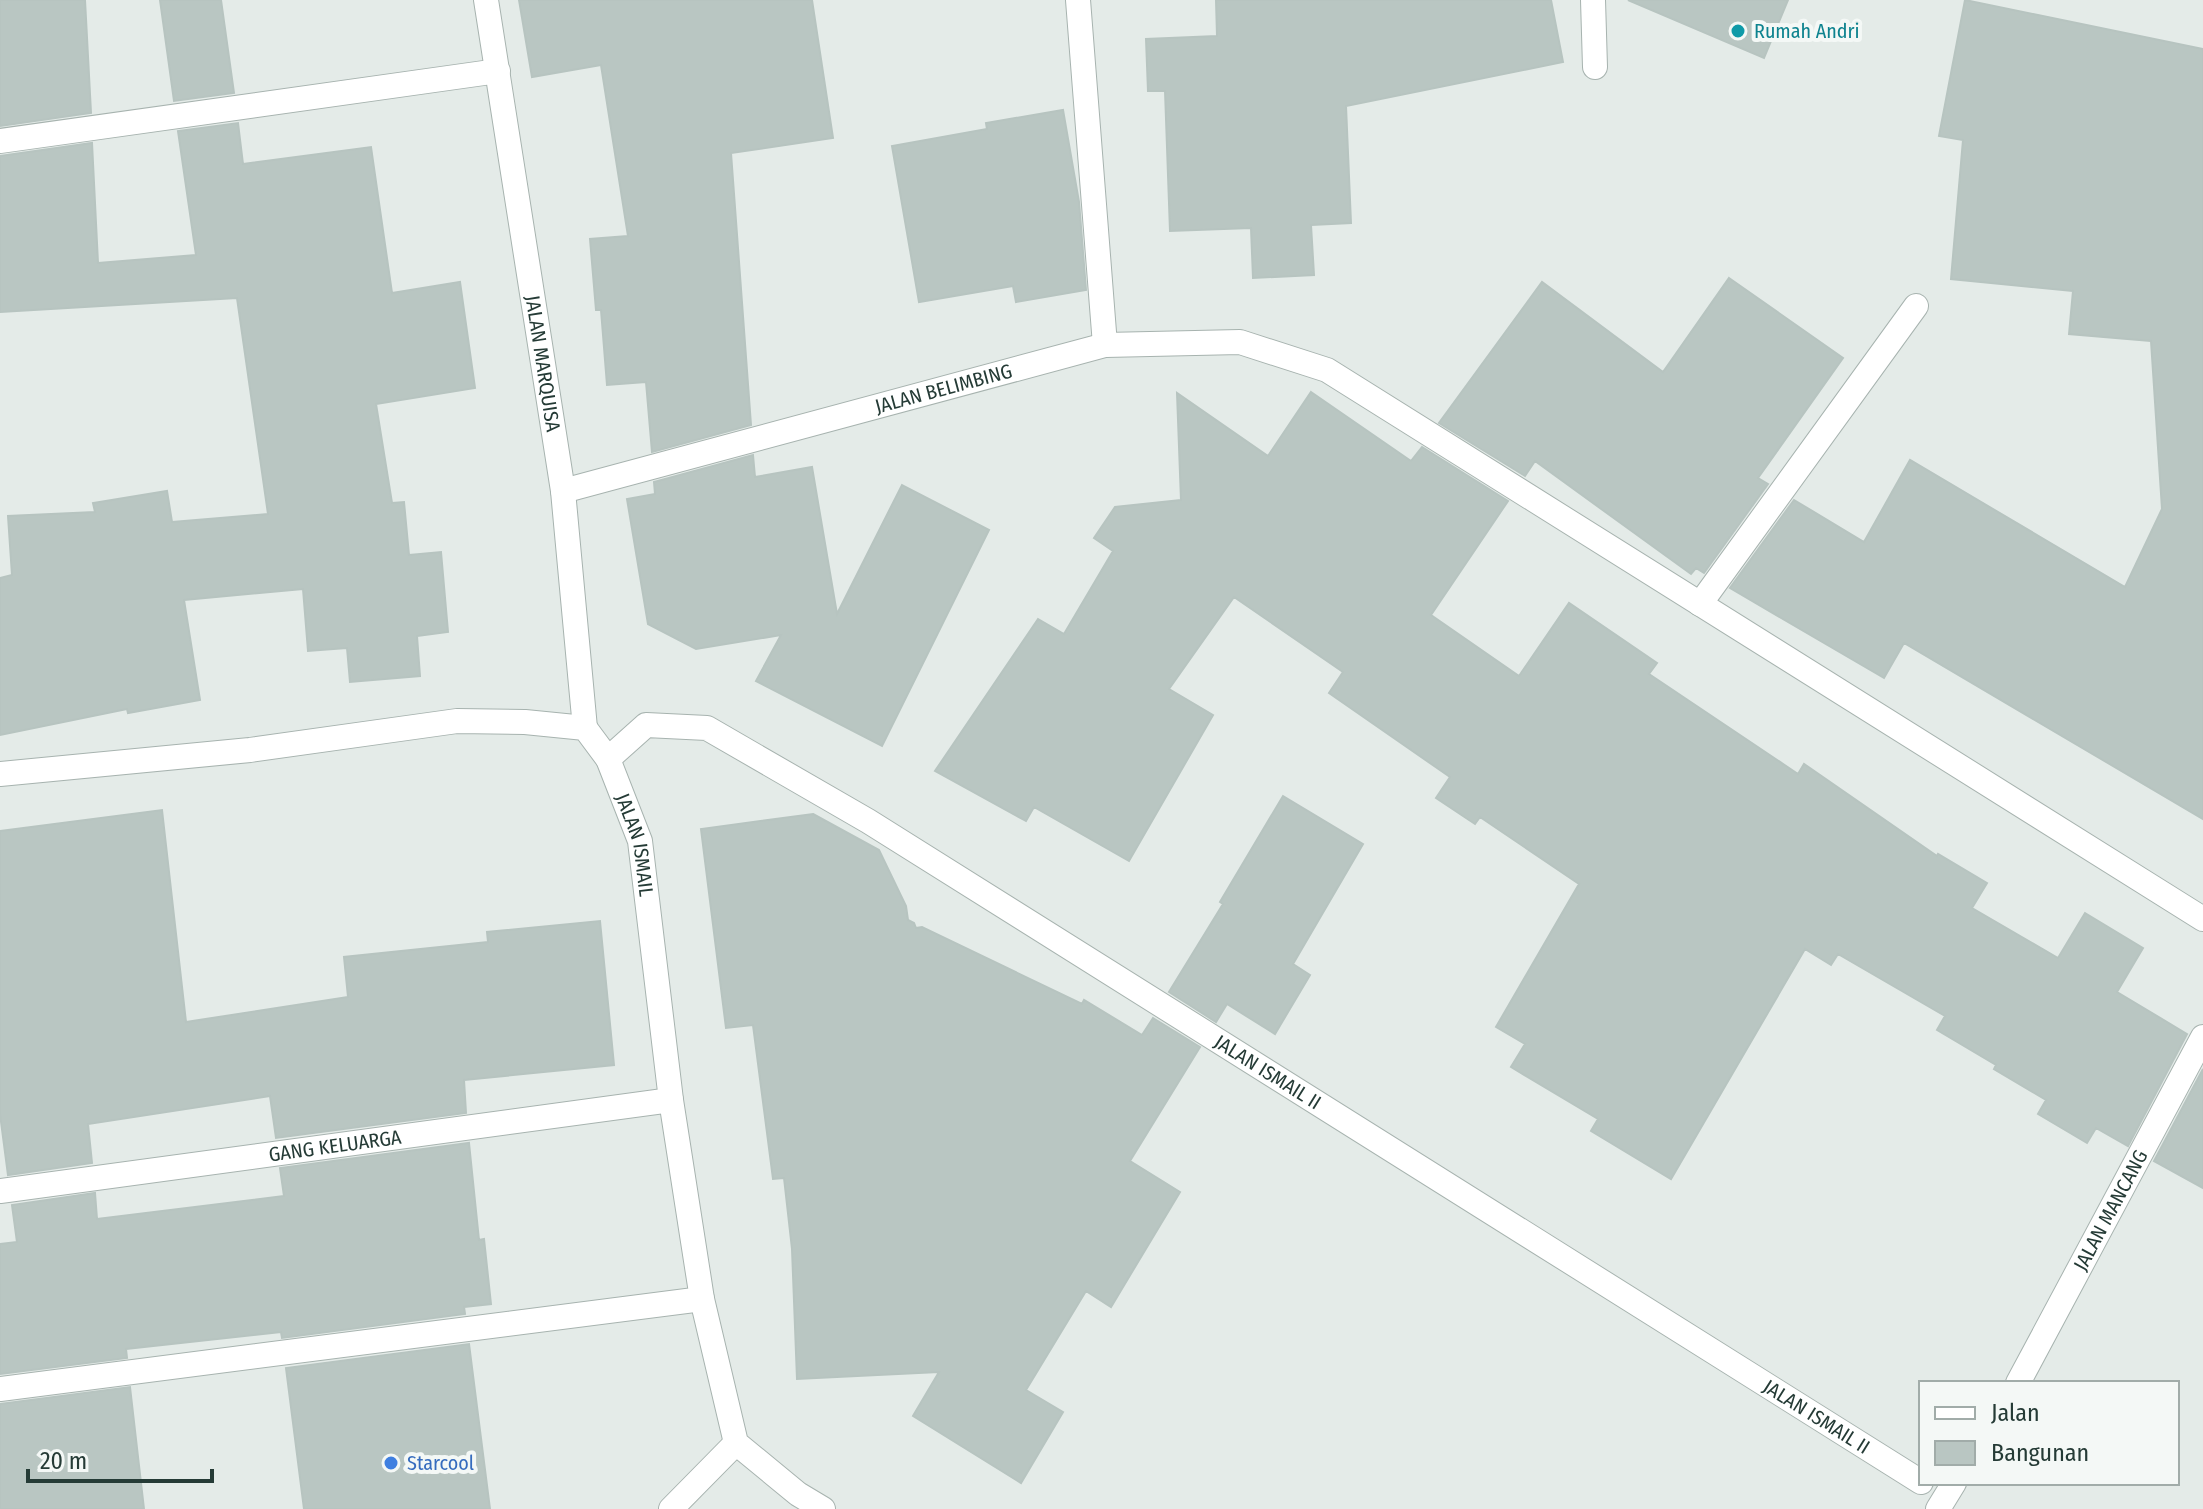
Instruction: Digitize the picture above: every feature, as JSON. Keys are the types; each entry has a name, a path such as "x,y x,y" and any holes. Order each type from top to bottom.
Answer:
{"street":[{"name":"JALAN MARQUISA","path":"486,0 563,491 585,728"},
{"path":"1078,0 1105,345"},
{"path":"1593,0 1595,67"},
{"path":"0,141 498,71"},
{"path":"1700,604 1916,306"},
{"name":"JALAN BELIMBING","path":"563,491 1105,345 1240,342 1327,370 2203,919"},
{"path":"0,774 250,750 457,721 525,722 585,728"},
{"name":"JALAN ISMAIL II","path":"608,759 646,725 707,728 868,821 1919,1480"},
{"name":"JALAN ISMAIL","path":"585,728 608,759 640,841 671,1100 702,1299 736,1443"},
{"name":"JALAN MANCANG","path":"2019,1381 2203,1037"},
{"name":"GANG KELUARGA","path":"0,1191 671,1100"},
{"path":"0,1389 702,1299"},
{"path":"671,1509 736,1443 798,1494 823,1509"},
{"name":"JALAN ISMAIL II","path":"1927,1485 1946,1496"}],"building":[{"path":"0,0 85,0 91,113 0,126"},
{"path":"160,0 221,0 234,93 174,101"},
{"path":"519,0 812,0 833,138 731,153 751,425 652,452 646,382 607,385 601,310 596,310 590,239 628,236 601,65 532,77"},
{"path":"1216,0 1551,0 1563,62 1346,106 1351,223 1311,225 1314,275 1253,278 1251,228 1170,231 1165,91 1148,91 1146,39 1217,36"},
{"name":"Rumah Andri","path":"1628,0 1788,0 1764,58"},
{"path":"1965,0 2203,49 2203,819 1904,643 1884,678 1730,588 1794,500 1864,542 1910,460 2125,587 2162,509 2151,341 2069,334 2073,291 1951,279 1963,140 1939,136"},
{"path":"1063,110 1079,202 1086,290 1016,302 1013,286 919,302 892,146 987,129 986,123"},
{"path":"238,123 243,164 371,147 392,293 460,282 475,388 376,404 392,503 404,502 409,555 441,552 448,632 417,636 420,676 350,682 347,648 308,651 303,589 184,600 200,700 128,713 127,709 0,735 0,578 12,575 8,516 95,512 93,503 167,491 172,522 268,514 237,298 0,312 0,156 92,143 98,263 196,255 178,131"},
{"path":"1729,278 1843,358 1758,478 1768,484 1704,573 1696,568 1691,574 1535,461 1525,476 1439,423 1542,282 1663,372"},
{"path":"1311,392 1411,461 1422,447 1508,501 1431,615 1519,676 1569,603 1657,663 1649,674 1798,774 1804,764 1937,856 1987,883 1972,908 2058,958 2085,913 2143,948 2117,992 2187,1034 2128,1146 2096,1128 2087,1143 2038,1114 2046,1100 1994,1069 1996,1065 1937,1030 1945,1016 1838,954 1831,965 1805,949 1671,1179 1591,1131 1598,1119 1511,1067 1525,1044 1496,1027 1579,884 1480,817 1475,824 1436,798 1450,777 1329,693 1343,672 1234,597 1169,689 1213,715 1129,861 1034,807 1026,821 935,771 1038,619 1064,634 1113,551 1094,538 1115,507 1181,500 1177,393 1268,456"},
{"path":"753,455 755,477 812,467 837,614 902,485 989,530 882,746 756,681 781,635 696,649 648,624 627,499 655,494 654,482"},
{"path":"1283,796 1363,844 1293,964 1310,975 1275,1034 1227,1004 1216,1022 1169,992 1223,904 1220,902"},
{"path":"162,810 186,1022 348,997 344,957 488,942 487,932 600,921 614,1065 464,1080 466,1113 276,1138 270,1096 88,1124 92,1163 8,1175 0,1114 0,831"},
{"path":"813,814 879,850 906,906 908,920 916,928 922,927 1082,1004 1084,1000 1142,1035 1153,1018 1200,1047 1130,1161 1180,1192 1111,1307 1086,1291 1026,1390 1063,1412 1021,1483 913,1416 939,1372 797,1379 792,1249 784,1178 773,1179 753,1025 726,1028 701,829"},
{"path":"2203,1069 2203,1188 2154,1161"},
{"path":"469,1143 479,1240 484,1239 491,1304 464,1307 465,1314 282,1338 281,1332 126,1349 127,1358 0,1374 0,1244 17,1242 12,1205 95,1193 97,1219 284,1196 280,1168"},
{"name":"Starcool","path":"469,1344 490,1509 304,1509 286,1368"},
{"path":"130,1387 144,1509 0,1509 0,1404"}],"place":[{"name":"Rumah Andri","path":"1738,31"},
{"name":"Starcool","path":"391,1463"}]}
